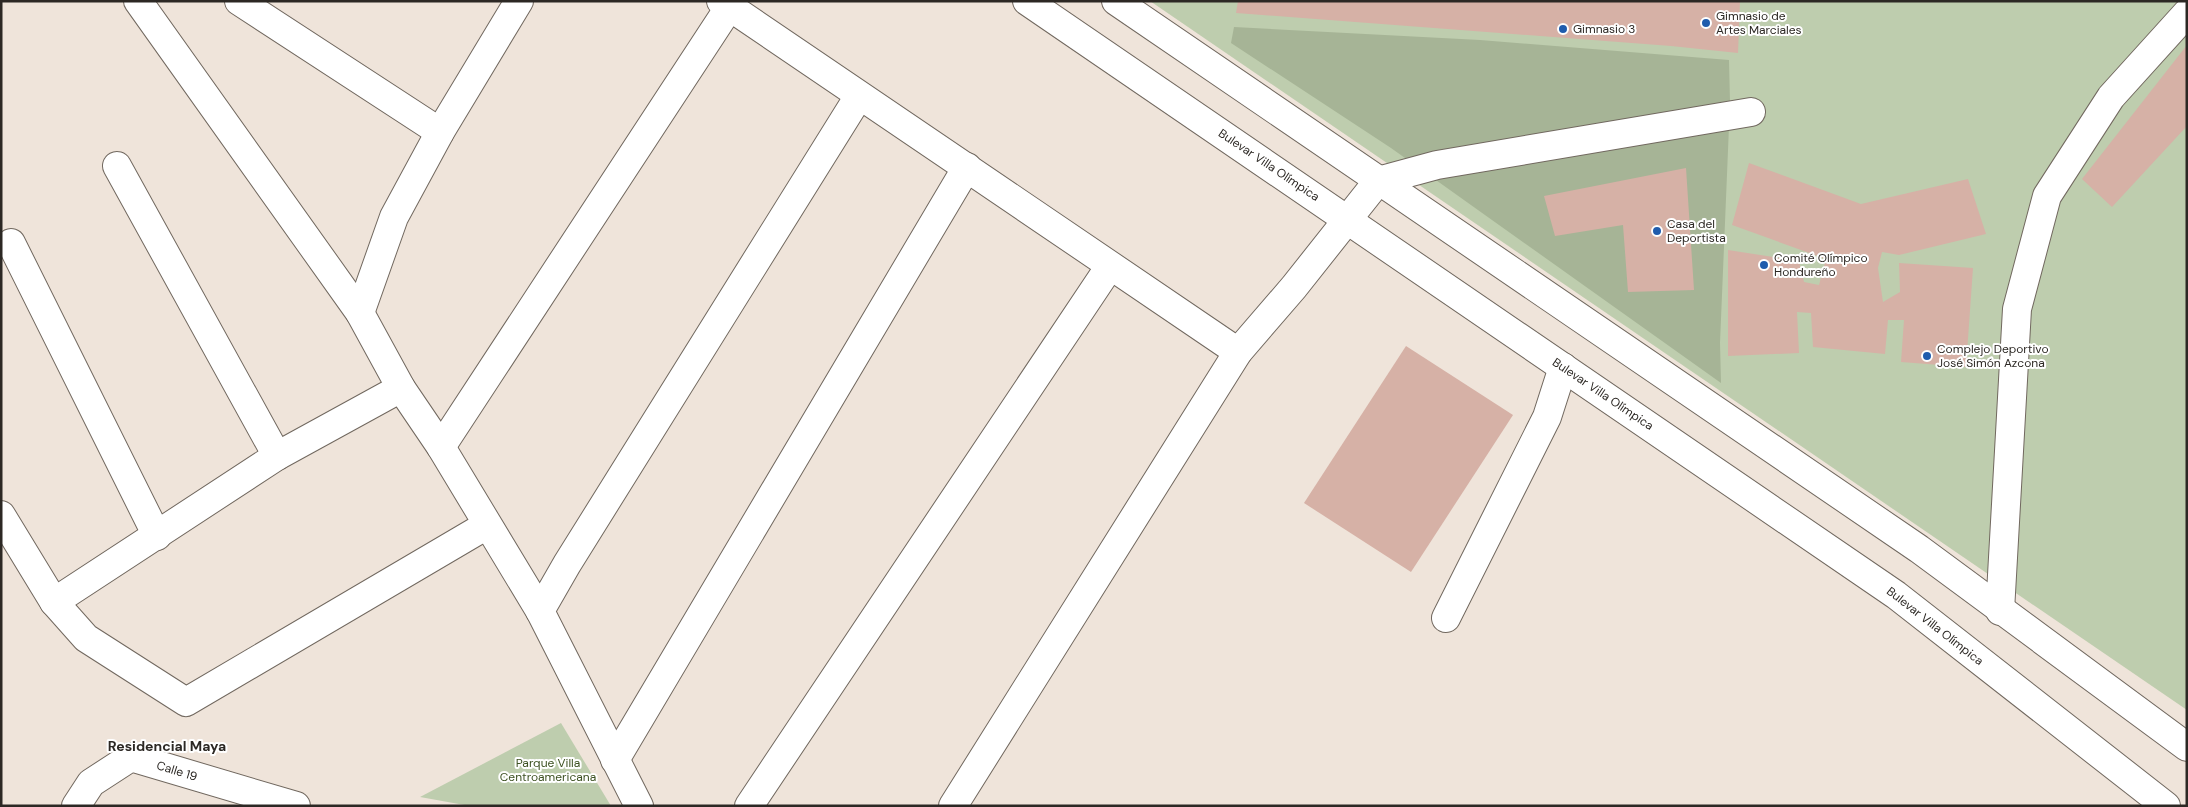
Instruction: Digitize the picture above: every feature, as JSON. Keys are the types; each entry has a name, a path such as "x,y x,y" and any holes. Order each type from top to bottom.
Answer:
{"street":[{"path":"138,1 360,313 401,388 441,447 540,611 639,806"},
{"path":"240,1 440,132"},
{"path":"360,313 394,218 440,132 518,1"},
{"name":"Bulevar Villa Olímpica","path":"1027,1 1896,595 2166,806"},
{"path":"1116,1 1919,549 2000,611 2187,747"},
{"path":"441,447 726,4 1238,352"},
{"path":"2000,611 2017,309 2046,196 2111,97 2187,13"},
{"path":"540,611 567,564 859,96"},
{"path":"953,806 1238,352 1378,181 1437,164 1751,112"},
{"path":"117,166 277,456"},
{"path":"615,760 967,167"},
{"path":"11,243 157,536"},
{"path":"749,806 1110,266"},
{"path":"1446,618 1547,417 1563,367"},
{"path":"54,602 277,456 401,388"},
{"path":"1,515 54,602 86,638 186,702 487,525"},
{"name":"Calle 19","path":"76,806 90,783 132,757 296,806"}],"green space":[{"name":"Complejo Deportivo José Simón Azcona","path":"1150,1 2187,1 2187,710"},
{"path":"1234,27 1480,40 1729,60 1730,102 1720,343 1721,383 1391,148 1231,43"},
{"name":"Parque Villa Centroamericana","path":"561,723 611,806 470,806 420,797"}],"building":[{"name":"Gimnasio 3","path":"1238,1 1740,1 1738,53 1671,46 1236,13"},
{"path":"2187,45 2187,126 2112,207 2082,179"},
{"name":"Comité Olímpico Hondureño","path":"1749,163 1861,204 1968,179 1986,234 1899,255 1882,252 1878,268 1883,302 1900,292 1899,263 1973,268 1966,367 1901,362 1904,320 1888,320 1885,354 1813,347 1811,313 1797,312 1799,353 1728,356 1728,250 1799,261 1804,282 1819,285 1826,259 1732,225"},
{"name":"Casa del Deportista","path":"1686,168 1694,290 1628,292 1623,225 1555,236 1544,196"},
{"path":"1406,346 1513,415 1411,572 1304,503"}],"place":[{"name":"Gimnasio de Artes Marciales","path":"1706,23"},
{"name":"Gimnasio 3","path":"1563,29"},
{"name":"Casa del Deportista","path":"1657,231"},
{"name":"Comité Olímpico Hondureño","path":"1764,265"},
{"name":"Complejo Deportivo José Simón Azcona","path":"1927,356"}],"district":[{"name":"Residencial Maya","path":"167,746"}]}
